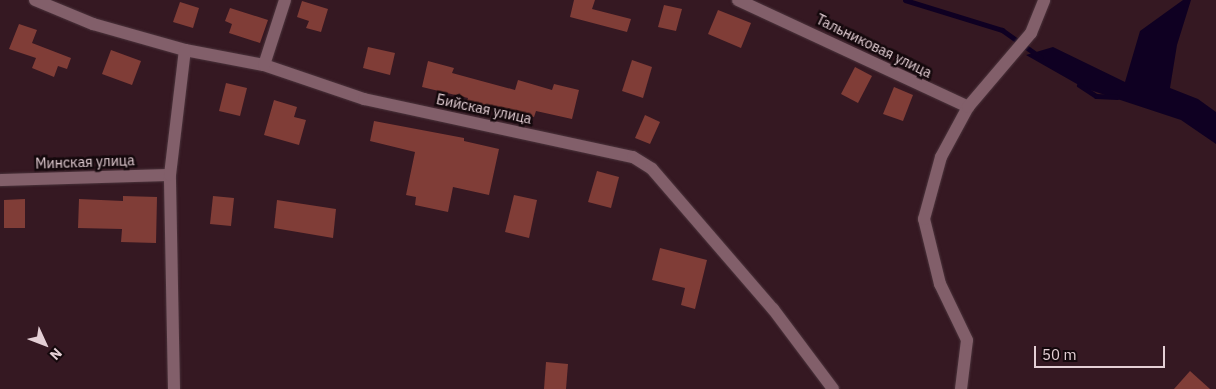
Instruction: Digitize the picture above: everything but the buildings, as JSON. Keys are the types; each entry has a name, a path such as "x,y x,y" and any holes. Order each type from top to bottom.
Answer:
{"street":[{"name":"Бийская улица","path":"35,0 93,24 185,50 264,65 364,98 633,157 652,169 773,309 833,389"},
{"path":"264,65 284,0"},
{"name":"Тальниковая улица","path":"738,0 968,107"},
{"path":"961,389 967,340 940,284 924,219 941,157 968,107 1030,33 1044,0"},
{"path":"174,389 170,174 185,50"},
{"name":"Минская улица","path":"0,180 170,174"}],"shaded area":[{"path":"1183,0 1191,0 1177,45 1170,88 1198,99 1216,112 1216,144 1181,120 1084,88 1026,55 1053,47 1125,82 1140,31"}],"waterway":[{"path":"905,0 1002,30 1040,57"},
{"path":"1079,85 1096,96 1117,97"}]}
